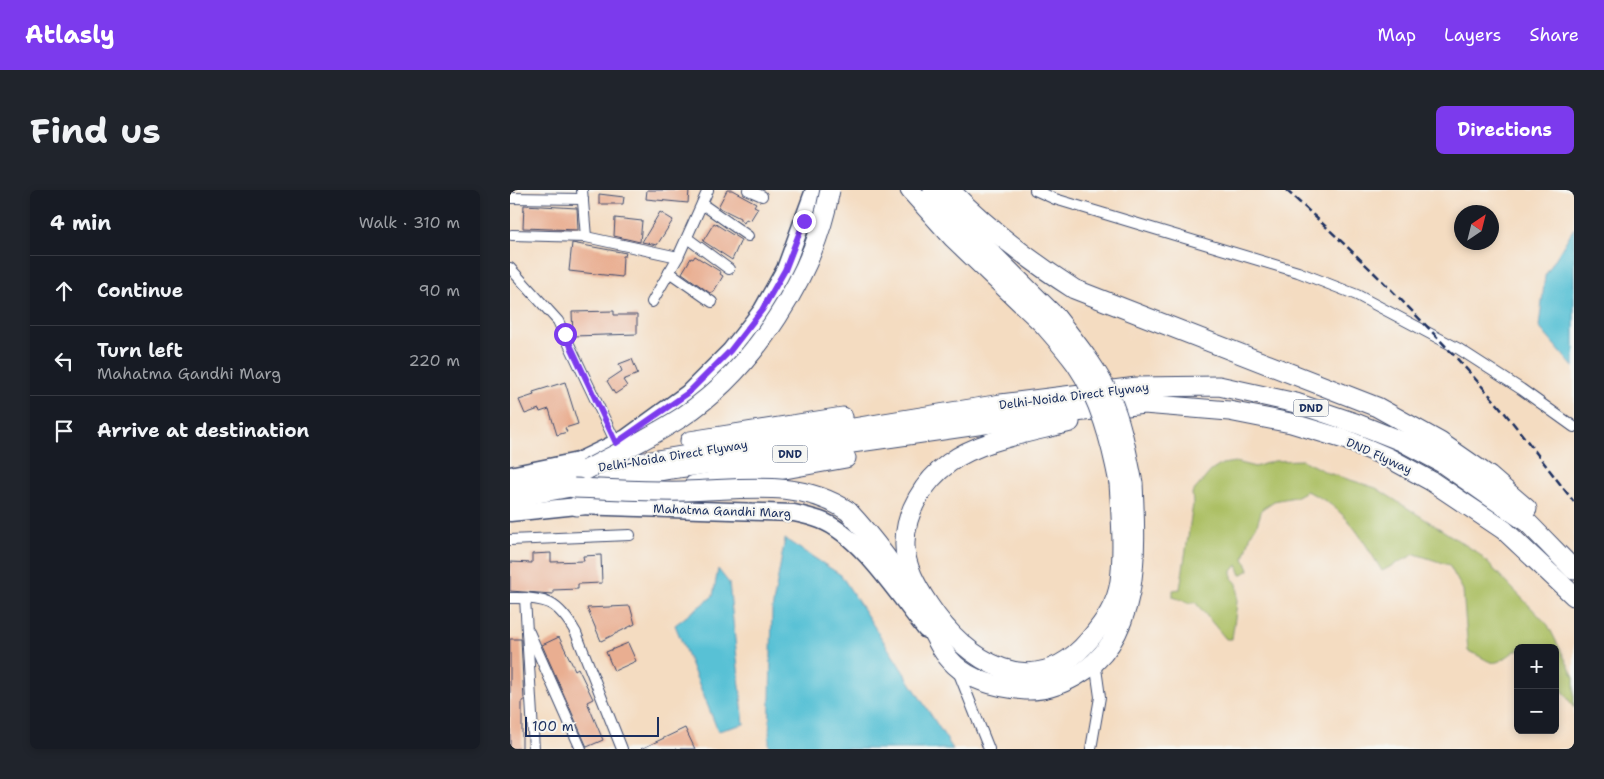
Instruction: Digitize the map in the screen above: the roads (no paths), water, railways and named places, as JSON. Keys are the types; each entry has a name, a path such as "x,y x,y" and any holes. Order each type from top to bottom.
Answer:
{"highway":[{"path":"582,466 646,439 684,416 717,388 741,363 773,323 793,291 818,234 830,190"},
{"path":"910,190 954,238 1050,321"},
{"path":"510,498 793,489 835,502 848,511 894,566 927,619 938,646 956,666 973,677 991,684 1032,690 1049,688 1083,672 1114,638 1128,600 1134,552 1126,483 1096,402 1050,321 933,190"},
{"path":"950,190 975,216 1032,262 1074,289 1378,407 1440,442 1489,476 1555,534 1574,566"},
{"name":"Delhi-Noida Direct Flyway","path":"576,497 671,470 1004,413 1075,395 1137,387 1219,386 1296,403 1401,441 1442,463 1528,523 1574,570"},
{"path":"510,484 582,466 762,428 1027,391 1075,395"},
{"path":"1126,483 1120,582 1107,619 1082,648 1058,666 1045,671 1017,671 989,663 974,655 940,622 918,587 906,557 904,543 909,514 926,486 948,463 970,450 1144,404"},
{"name":"Delhi-Noida Direct Flyway","path":"582,466 1004,413 1144,404"},
{"name":"DND Flyway","path":"1144,404 1229,411 1291,423 1347,440 1389,458 1431,481 1504,530 1574,596"},
{"path":"576,497 775,470 1060,425"}],"main road":[{"path":"510,475 582,466 688,393 730,351 762,310 785,270 814,190"},
{"name":"Mahatma Gandhi Marg","path":"510,514 576,497 794,513 822,520 839,530 867,555 938,646"}],"street":[{"path":"652,302 678,257 708,190"},
{"path":"748,190 762,196"},
{"path":"1035,190 1055,199 1298,272 1357,295 1458,349 1521,389 1574,427"},
{"path":"510,198 583,194 586,237"},
{"path":"702,204 748,236"},
{"path":"512,235 586,237 678,257"},
{"path":"687,238 729,269"},
{"path":"510,268 558,321 616,443"},
{"path":"669,272 712,302"},
{"path":"510,540 630,535"},
{"path":"510,598 546,600 558,607 568,618 576,633 622,749"},
{"path":"525,598 534,749"},
{"path":"526,627 581,749"},
{"path":"1091,749 1100,697 1095,661"},
{"path":"956,666 989,749"}],"water":[{"path":"1574,228 1574,368 1539,327 1545,276"},
{"path":"785,539 841,575 953,749 771,749 769,745 772,610"},
{"path":"718,569 729,583 744,724 718,731 675,625 713,596"}],"railway":[{"path":"1286,190 1369,268 1474,377 1509,418 1574,502"}]}
